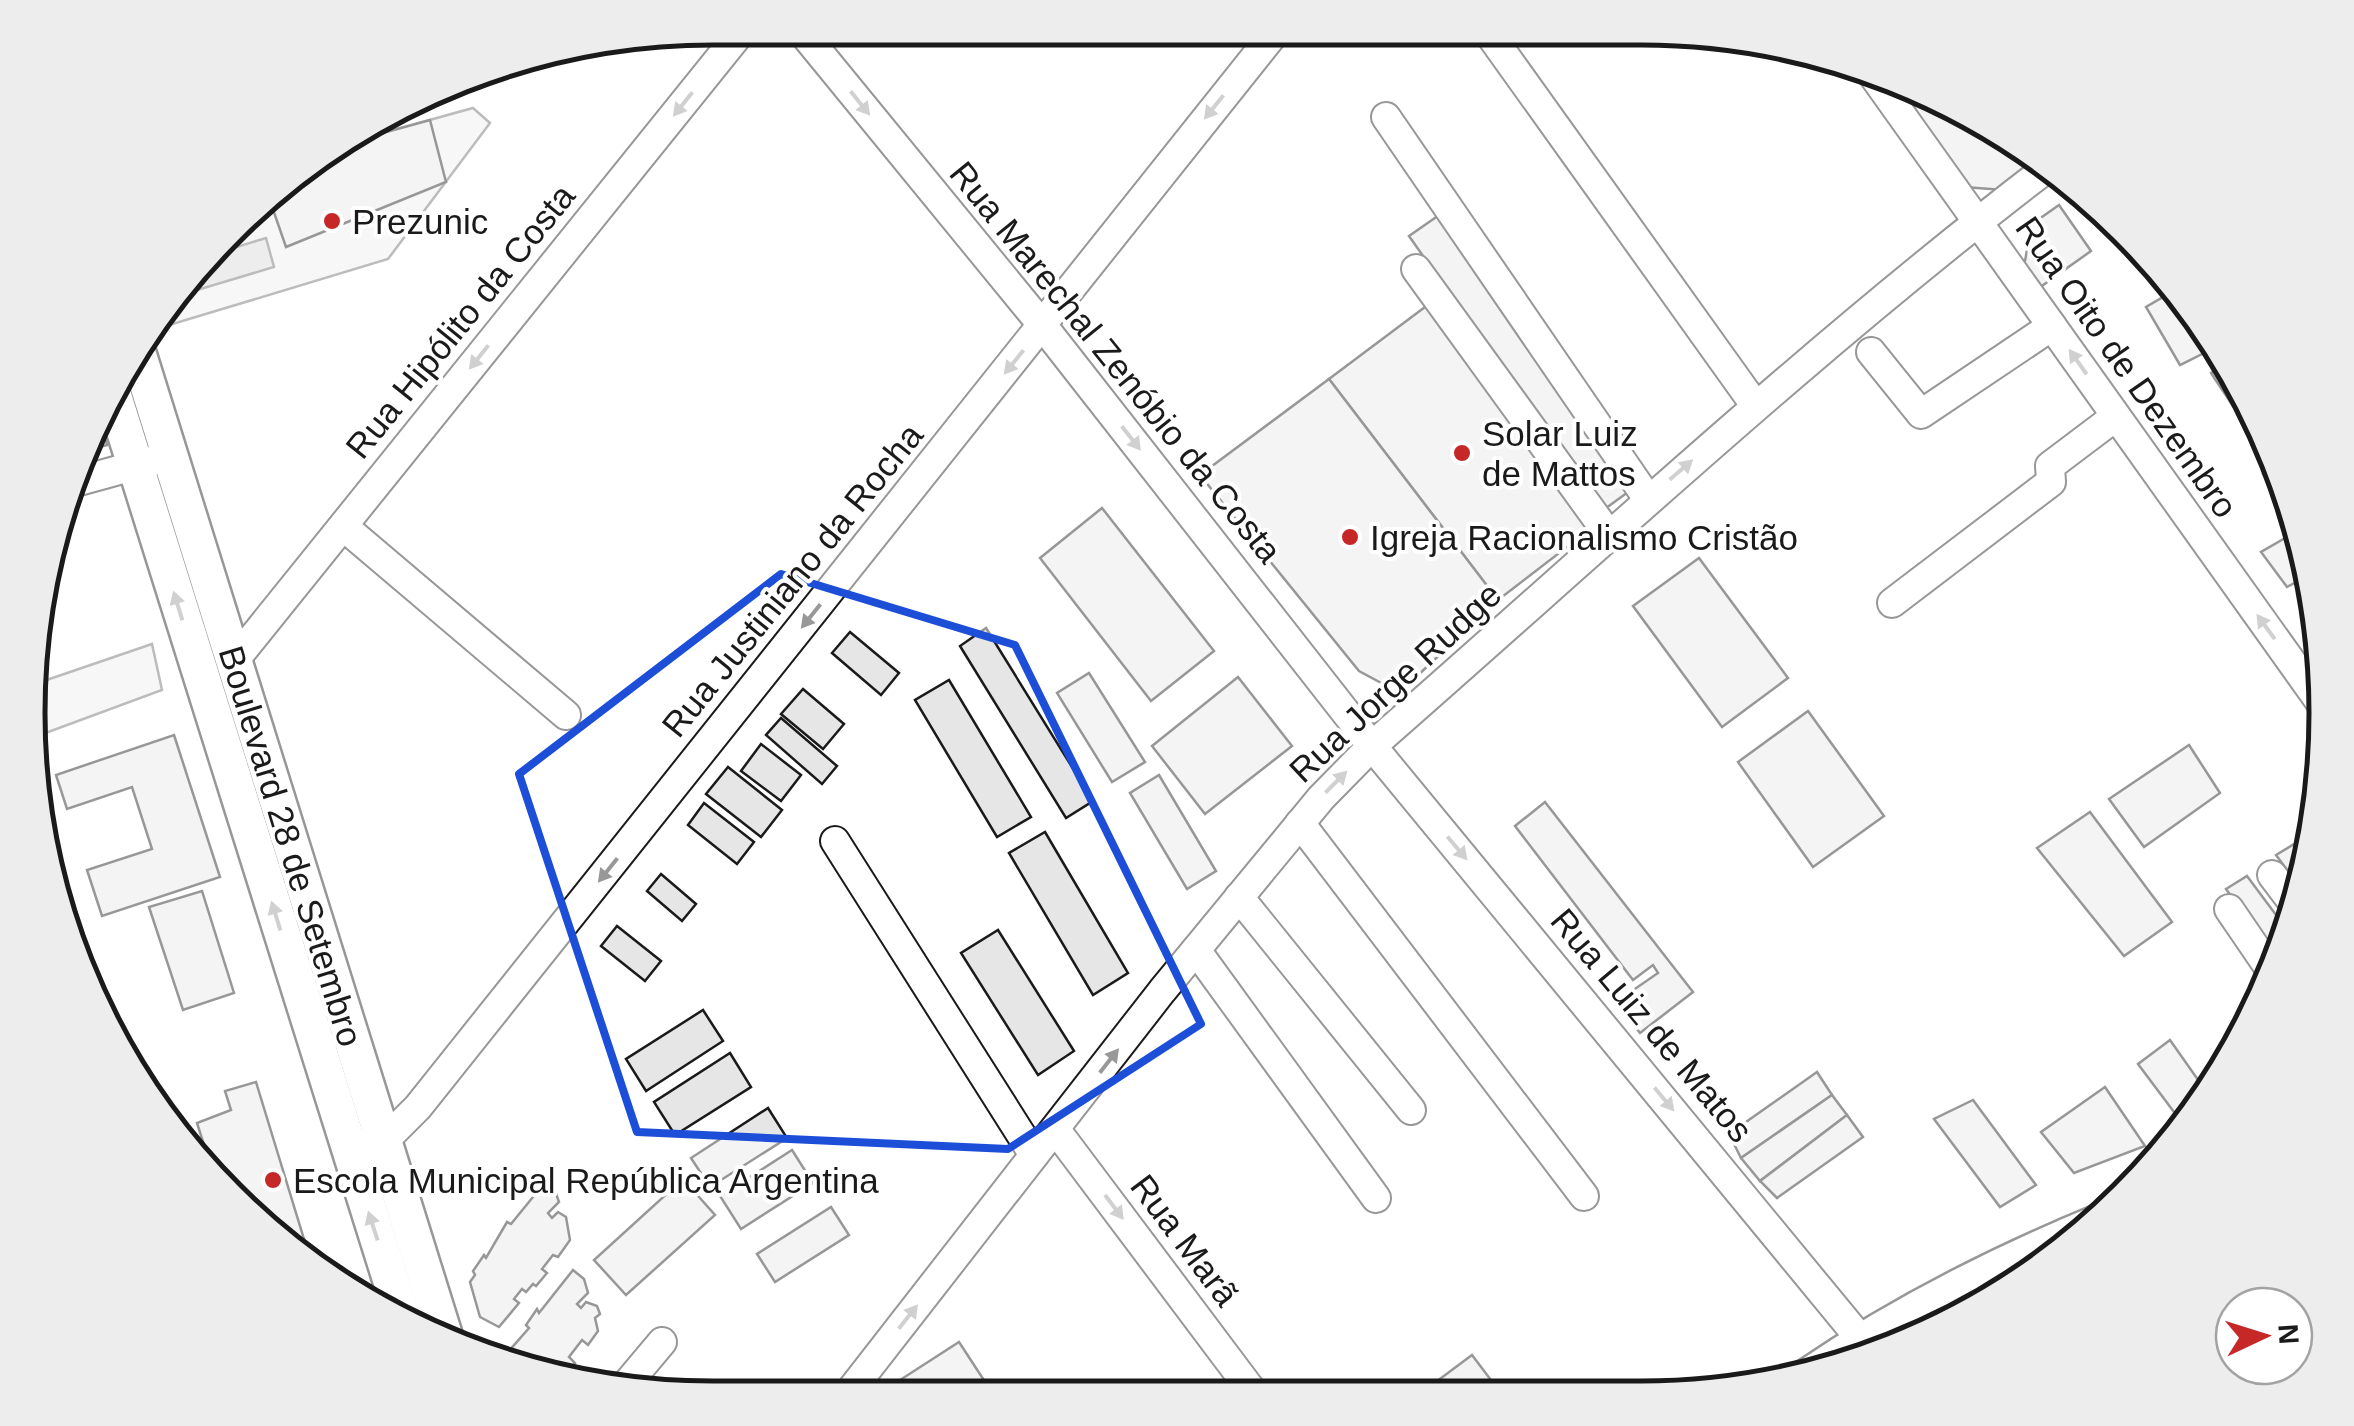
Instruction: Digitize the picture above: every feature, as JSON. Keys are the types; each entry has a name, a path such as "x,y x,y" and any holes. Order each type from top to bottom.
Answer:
{"main road":[{"name":"Boulevard 28 de Setembro","path":"142,367 440,1322"},
{"name":"Boulevard 28 de Setembro","path":"118,411 398,1302"},
{"path":"1892,1332 2045,1245"}],"street":[{"name":"Rua Hipólito da Costa","path":"234,661 730,45"},
{"name":"Rua Marechal Zenóbio da Costa","path":"813,45 1043,326 1372,746"},
{"name":"Rua Justiniano da Rocha","path":"382,1143 418,1107 1265,45"},
{"path":"1497,45 1754,406"},
{"name":"Rua Oito de Dezembro","path":"1884,91 2308,686"},
{"path":"1386,116 1648,499"},
{"name":"Rua Jorge Rudge","path":"858,1381 1196,950 1300,823 1372,746 1754,406 2037,175"},
{"path":"1416,269 1608,535"},
{"path":"1871,352 1921,414 2052,326"},
{"path":"1892,603 2051,482 2050,466 2116,416"},
{"path":"88,479 170,456"},
{"path":"343,526 566,715"},
{"name":"Rua Luiz de Matos","path":"1372,746 1865,1342"},
{"path":"1300,823 1584,1196"},
{"path":"835,841 1034,1155"},
{"path":"2272,876 2284,892"},
{"path":"1239,897 1410,1110"},
{"path":"2229,909 2262,958"},
{"path":"1196,950 1376,1198"},
{"name":"Rua Marã","path":"1056,1130 1244,1381"},
{"path":"347,1143 382,1143"},
{"path":"634,1376 662,1342"}],"highlighted area":[{"path":"781,574 1015,645 1201,1024 1008,1149 637,1132 519,774"}],"shaded area":[{"name":"Prezunic","path":"473,108 490,123 388,259 170,325 211,273 273,211 306,183 379,134"},
{"path":"266,238 274,267 196,290 211,273 235,248"},
{"path":"152,644 162,690 45,733 46,680"}],"building":[{"path":"1911,102 1975,134 2029,170 2004,190 1964,187"},
{"path":"430,120 446,182 286,247 273,211 306,183 379,134"},
{"path":"2059,205 2091,251 2039,288 2024,266 2032,224"},
{"path":"1442,213 1635,487 1602,511 1409,236"},
{"path":"2163,297 2203,353 2180,365 2146,307"},
{"name":"Solar Luiz de Mattos","path":"1429,304 1593,527 1498,600 1329,379"},
{"path":"2215,371 2235,409 2235,409 2211,373"},
{"name":"Igreja Racionalismo Cristão","path":"1329,379 1498,600 1415,678 1385,685 1359,671 1200,475"},
{"path":"1102,508 1214,651 1151,701 1040,558"},
{"path":"2285,538 2296,582 2287,587 2261,552"},
{"path":"1699,558 1788,678 1722,727 1633,606"},
{"path":"986,628 1093,801 1066,818 960,646"},
{"path":"850,632 899,673 881,695 832,653"},
{"path":"1089,673 1145,762 1112,782 1057,693"},
{"path":"1238,677 1292,746 1205,814 1152,746"},
{"path":"949,680 1031,817 997,837 915,700"},
{"path":"803,689 844,724 823,749 781,714"},
{"path":"1808,711 1884,816 1813,867 1738,762"},
{"path":"781,718 837,766 822,784 766,735"},
{"path":"174,735 220,877 102,916 87,870 152,849 132,787 67,809 56,775"},
{"path":"761,744 801,775 781,801 741,771"},
{"path":"2189,745 2220,793 2144,847 2109,799"},
{"path":"728,767 782,810 761,837 706,794"},
{"path":"1159,775 1216,871 1187,889 1130,793"},
{"path":"1545,802 1693,992 1640,1033 1616,1002 1658,973 1653,965 1633,980 1515,826"},
{"path":"704,803 754,842 737,864 688,825"},
{"path":"2090,812 2172,922 2124,956 2037,848"},
{"path":"1045,832 1128,973 1093,995 1009,853"},
{"path":"2296,843 2289,873 2276,855"},
{"path":"661,874 696,904 682,921 647,891"},
{"path":"2247,876 2277,917 2267,946 2226,889"},
{"path":"202,891 234,993 183,1010 149,907"},
{"path":"617,926 661,961 645,981 601,946"},
{"path":"998,930 1074,1051 1038,1075 961,953"},
{"path":"703,1010 723,1041 646,1091 626,1059"},
{"path":"2170,1040 2198,1080 2175,1114 2138,1064"},
{"path":"730,1053 751,1087 675,1135 654,1102"},
{"path":"1817,1072 1832,1095 1741,1158 1729,1134"},
{"path":"256,1082 305,1242 241,1185 204,1145 197,1123 231,1110 225,1091"},
{"path":"2105,1087 2145,1146 2074,1173 2041,1132"},
{"path":"1832,1095 1847,1115 1760,1181 1741,1158"},
{"path":"1973,1100 2036,1185 2000,1207 1934,1119"},
{"path":"768,1108 787,1138 710,1187 691,1158"},
{"path":"1847,1115 1863,1137 1777,1198 1760,1181"},
{"path":"792,1150 813,1183 741,1229 720,1196"},
{"path":"683,1179 715,1215 626,1295 594,1260"},
{"path":"546,1181 554,1188 559,1202 548,1213 552,1218 558,1212 566,1217 570,1240 558,1257 553,1255 542,1269 547,1273 536,1286 533,1284 526,1292 522,1289 514,1299 519,1303 499,1327 480,1317 470,1282 473,1271 484,1255 486,1258 507,1222 511,1224"},
{"path":"831,1207 849,1235 775,1282 757,1254"},
{"path":"573,1270 584,1279 588,1293 577,1304 581,1308 586,1302 597,1306 598,1331 588,1345 582,1340 569,1357 573,1366 510,1349 529,1328 526,1325 537,1309 539,1313"},
{"path":"959,1342 984,1381 901,1381"},
{"path":"1472,1355 1492,1381 1437,1381"}],"place":[{"name":"Prezunic","path":"332,221"},
{"name":"Solar Luiz de Mattos","path":"1462,453"},
{"name":"Igreja Racionalismo Cristão","path":"1350,537"},
{"name":"Escola Municipal República Argentina","path":"273,1180"}]}
